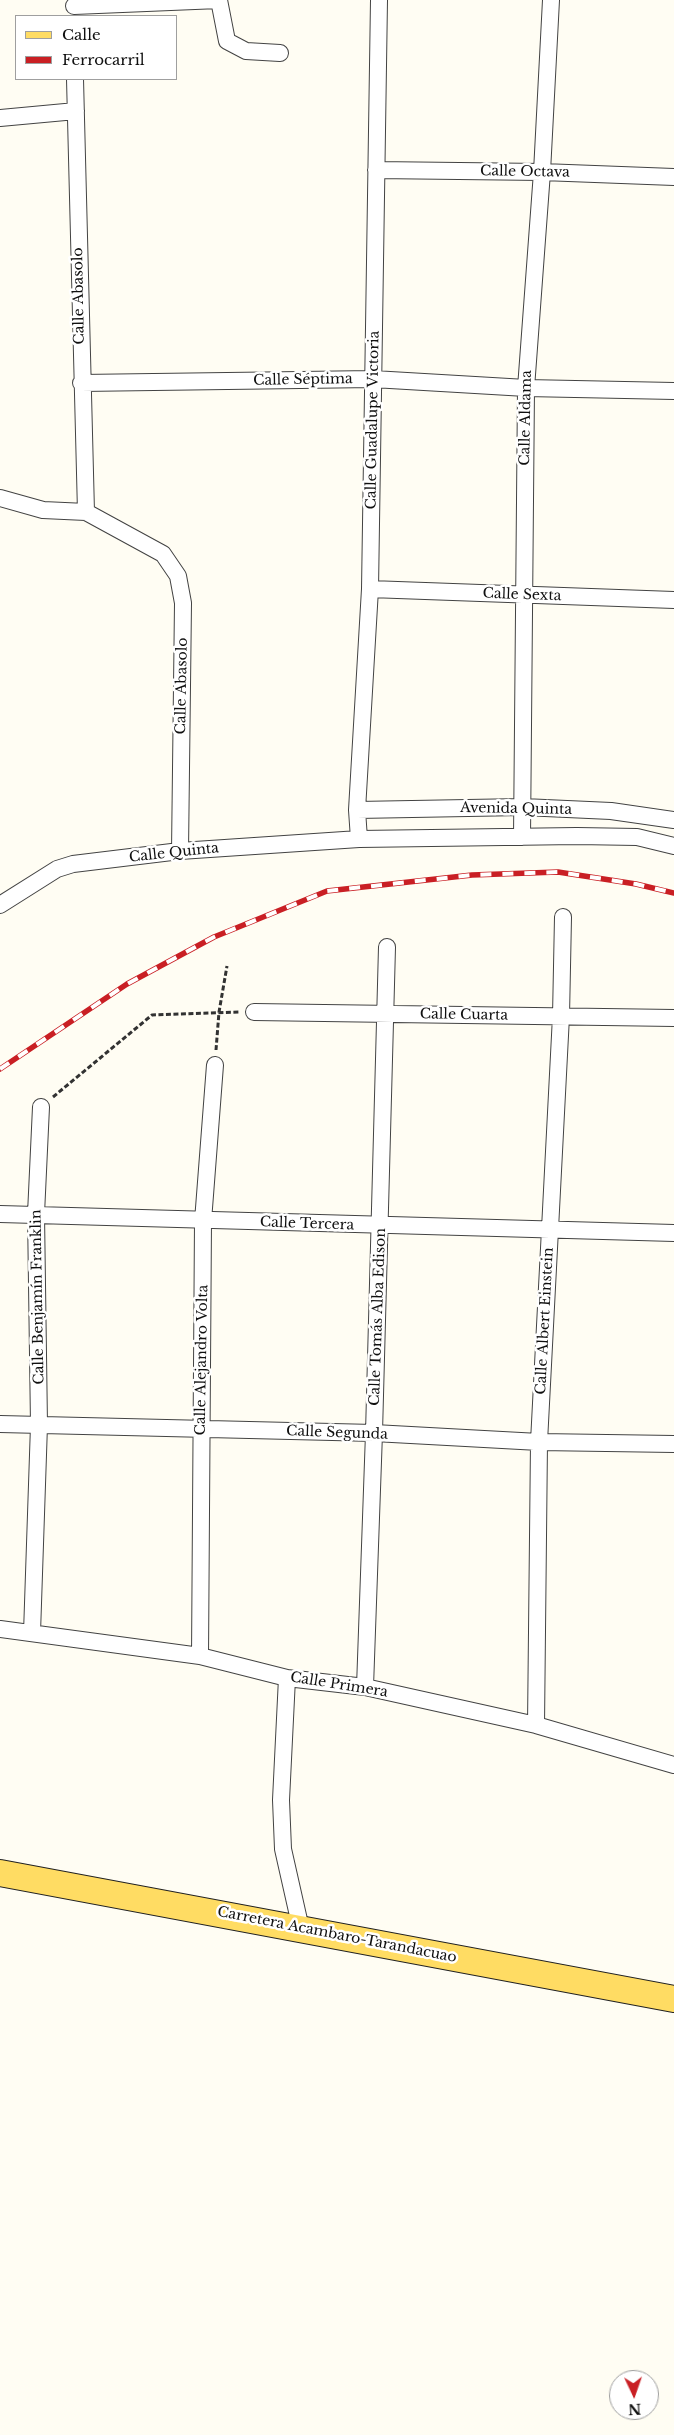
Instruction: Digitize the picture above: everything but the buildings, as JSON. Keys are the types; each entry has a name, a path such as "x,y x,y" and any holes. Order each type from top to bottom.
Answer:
{"main road":[{"name":"Carretera Acambaro-Tarandacuao","path":"0,1873 674,1999"}],"street":[{"path":"74,8 219,0 227,41 246,51 280,53"},
{"name":"Calle Guadalupe Victoria","path":"358,839 370,589 379,0"},
{"name":"Calle Aldama","path":"522,837 526,388 542,172 551,0"},
{"name":"Calle Abasolo","path":"75,80 81,383 86,512"},
{"path":"0,118 76,111"},
{"name":"Calle Octava","path":"376,170 542,172 674,177"},
{"name":"Calle Séptima","path":"81,383 373,379 526,388 674,392"},
{"name":"Calle Abasolo","path":"0,498 43,510 86,512 163,554 178,576 183,603 180,851"},
{"name":"Calle Sexta","path":"370,589 674,600"},
{"name":"Avenida Quinta","path":"358,810 523,807 611,811 674,820"},
{"name":"Avenida Quinta","path":"358,839 637,838 674,846"},
{"name":"Calle Quinta","path":"1,902 57,869 73,864 180,851 358,839"},
{"name":"Calle Albert Einstein","path":"536,1725 539,1442 561,1016 563,916"},
{"name":"Calle Tomás Alba Edison","path":"365,1687 387,1014 387,947"},
{"name":"Calle Cuarta","path":"254,1012 674,1018"},
{"name":"Calle Alejandro Volta","path":"200,1656 203,1221 215,1065"},
{"name":"Calle Benjamín Franklin","path":"32,1633 39,1425 36,1214 41,1107"},
{"name":"Calle Tercera","path":"0,1214 549,1231 674,1233"},
{"name":"Calle Segunda","path":"0,1424 374,1433 539,1442 674,1444"},
{"name":"Calle Primera","path":"0,1628 200,1656 287,1678 365,1687 536,1725 674,1765"},
{"path":"287,1678 281,1800 283,1849 301,1929"}],"path":[{"path":"215,1065 219,1012 227,966"},
{"path":"41,1107 152,1015 254,1012"}],"railway":[{"path":"0,1069 127,984 214,937 327,891 472,875 558,872 636,884 674,893"}]}
